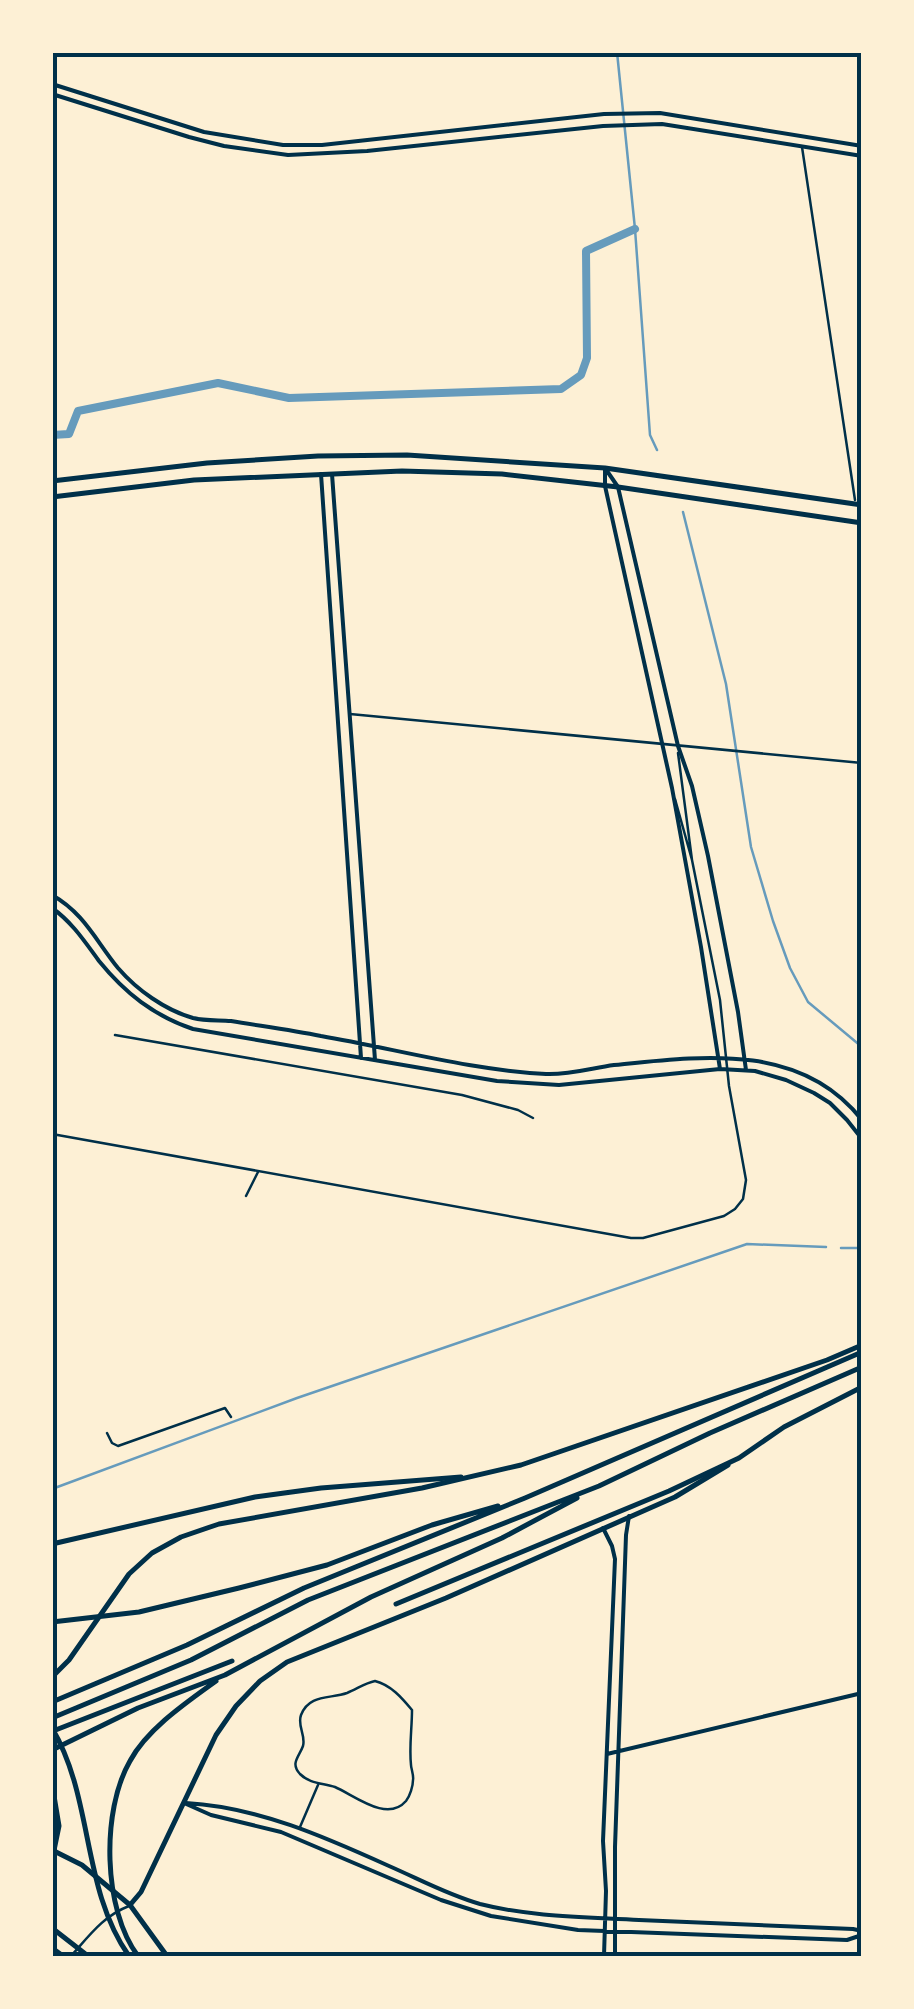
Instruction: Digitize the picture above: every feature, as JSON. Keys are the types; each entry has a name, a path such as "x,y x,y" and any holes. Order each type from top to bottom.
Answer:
{"main road":[{"path":"52,481 207,463 318,456 407,456 605,468 859,504"},
{"path":"52,498 194,480 402,471 502,474 862,523"},
{"path":"52,1702 187,1645 304,1588 525,1498 862,1348"},
{"path":"52,1678 129,1574 152,1553 182,1537 219,1524 521,1465 862,1348"},
{"path":"52,1750 138,1708 225,1675 371,1597 502,1538 710,1432 862,1368"},
{"path":"130,1905 141,1892 216,1736 236,1706 286,1662 446,1598 676,1497 784,1427 862,1386"},
{"path":"396,1604 739,1458"},
{"path":"52,1544 255,1497 484,1475"},
{"path":"52,1718 191,1660 308,1600 599,1486"},
{"path":"52,1622 139,1612 239,1588 326,1564 432,1525 525,1498"},
{"path":"129,1956 103,1903 69,1762 52,1730 232,1661"},
{"path":"138,1956 128,1944 115,1898 110,1851 118,1786 131,1758 150,1736 179,1708 225,1675"},
{"path":"52,1784 59,1826 52,1860"},
{"path":"52,1850 82,1866 130,1905 168,1956"},
{"path":"52,1928 88,1956"},
{"path":"52,1948 63,1956"}],"street":[{"path":"52,84 204,132 283,145 322,145 604,114 660,113 862,146"},
{"path":"52,94 188,137 288,155 662,124 862,156"},
{"path":"802,146 859,504"},
{"path":"605,468 605,486 672,788 720,1069"},
{"path":"605,468 618,487 678,746 692,860"},
{"path":"322,474 361,1058"},
{"path":"332,474 375,1060"},
{"path":"350,714 862,763"},
{"path":"678,746 708,856 746,1070"},
{"path":"52,1134 631,1238 709,1222 734,1209 743,1199 746,1180 720,1000 683,820 672,788"},
{"path":"52,895 81,916 118,968 140,990 192,1018 246,1024 492,1069 550,1074 718,1056 778,1064 811,1076 862,1120"},
{"path":"52,908 71,924 121,987 138,1002 193,1029 497,1081 548,1084 746,1070 770,1074 814,1093 830,1103 862,1139"},
{"path":"114,1035 462,1095 533,1118"},
{"path":"246,1196 259,1170"},
{"path":"107,1433 118,1446 225,1408 231,1417"},
{"path":"615,1956 615,1847 629,1516"},
{"path":"603,1528 614,1559 604,1956"},
{"path":"375,1681 399,1695 412,1710 410,1757 414,1778 407,1800 389,1810 318,1784 300,1774 295,1766 303,1745 300,1724 306,1708 320,1697 346,1693 375,1681"},
{"path":"862,1685 862,1711"},
{"path":"607,1754 861,1693"},
{"path":"300,1827 318,1784"},
{"path":"183,1802 300,1827 441,1890 482,1904 527,1912 852,1929 862,1934"},
{"path":"183,1802 211,1815 281,1832 441,1900 533,1924 605,1931 846,1940 862,1934"},
{"path":"70,1956 98,1925 130,1905"}],"waterway":[{"path":"617,52 650,435 657,450"},
{"path":"52,435 69,434 78,411 218,383 289,398 561,389 581,375 587,358 586,251 635,229"},
{"path":"683,512 726,684 751,847 773,921 790,968 808,1002 862,1047"},
{"path":"52,1489 297,1398 747,1244 826,1247"},
{"path":"841,1248 862,1248"}]}
